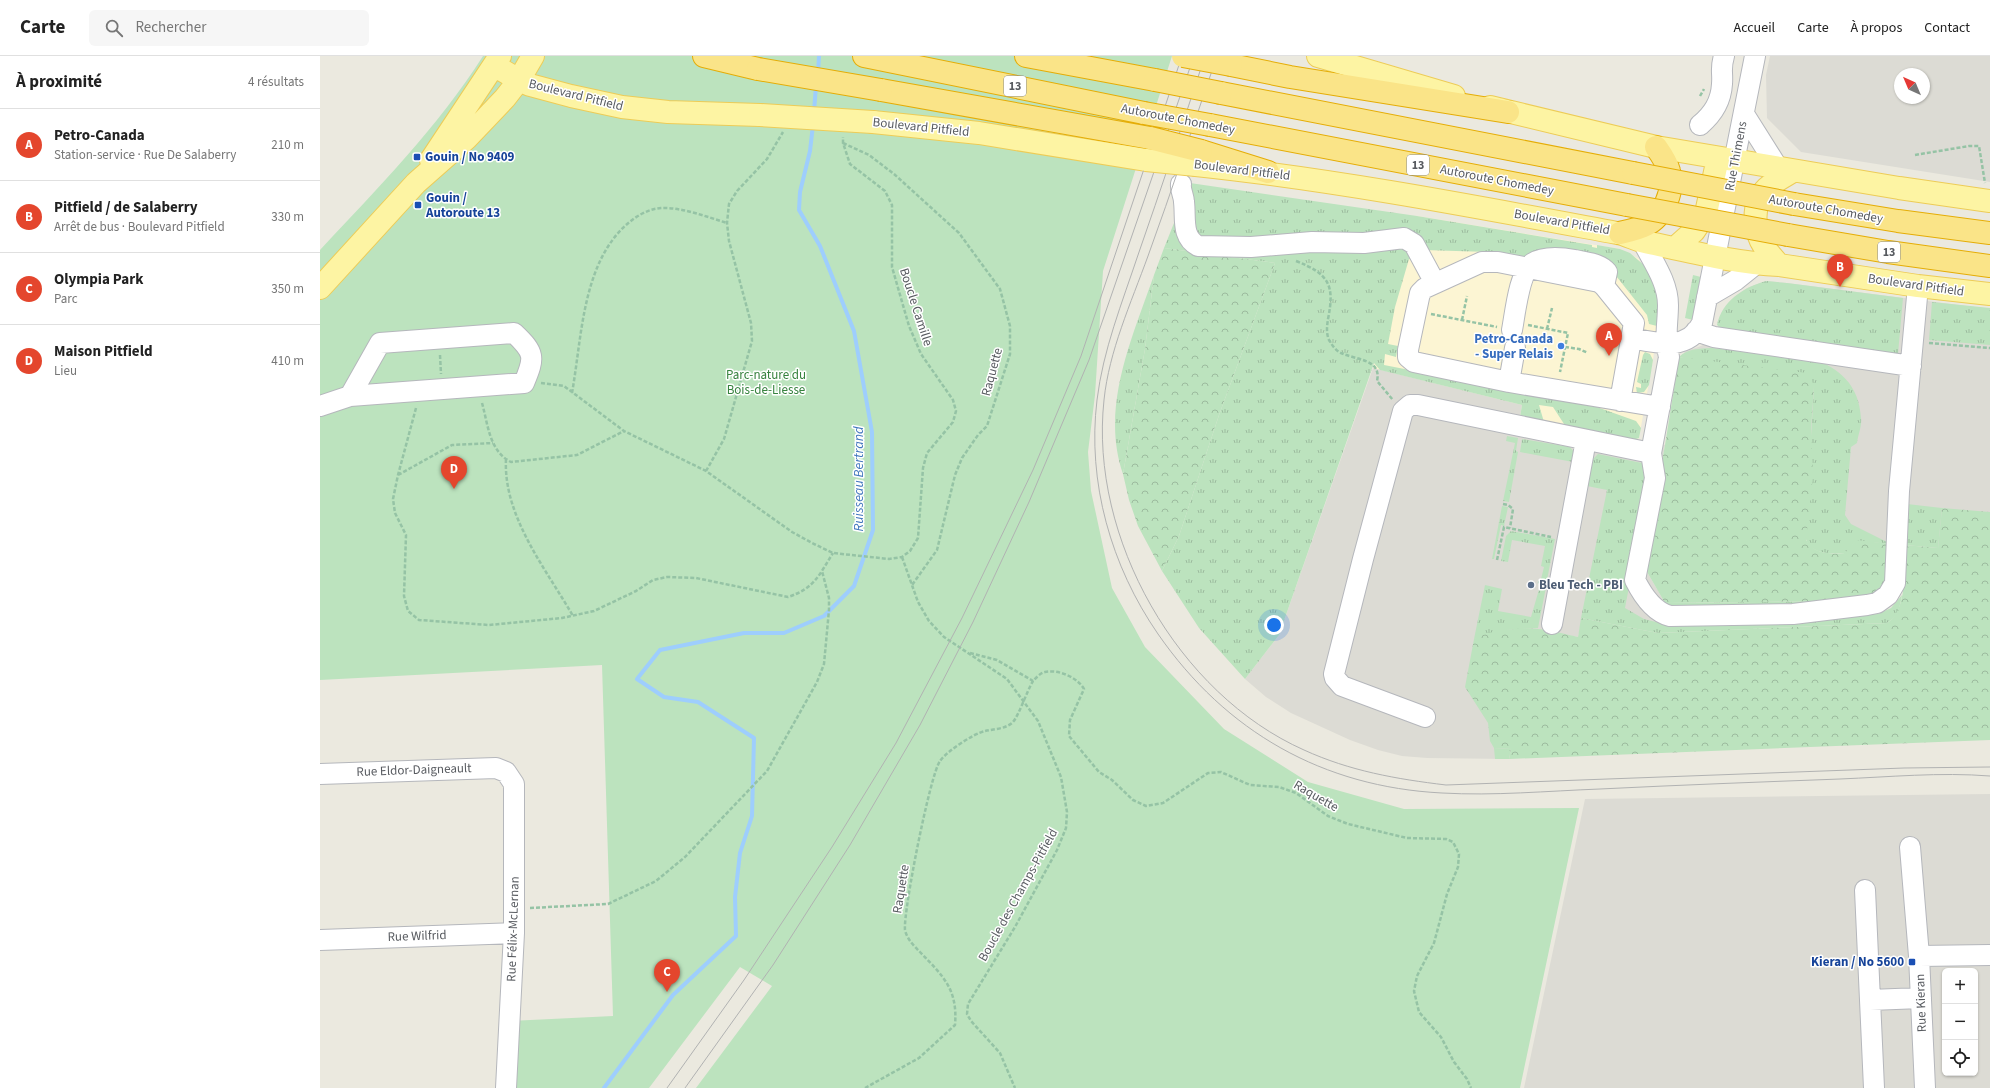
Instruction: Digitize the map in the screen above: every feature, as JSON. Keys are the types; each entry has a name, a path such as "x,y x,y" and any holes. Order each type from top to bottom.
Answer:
{"highway":[{"path":"704,56 758,69 1136,135 1199,158 1268,172"},
{"name":"Autoroute Chomedey","path":"864,56 1210,125 1627,205 1895,253 1990,266"},
{"name":"Autoroute Chomedey","path":"1026,56 1794,204 1898,221 1990,233"},
{"path":"1183,56 1290,78 1508,112"},
{"path":"1620,233 1648,224 1660,212 1667,201 1671,181 1669,171 1656,147"}],"main road":[{"path":"320,288 416,183 467,138 505,98 519,80 533,56"},
{"path":"1318,56 1508,112 1656,147 1785,169 1988,195"},
{"path":"416,183 453,125 498,61"},
{"name":"Boulevard Pitfield","path":"498,61 519,80 571,96 622,107 668,112 760,115 873,122 973,132 1129,157 1199,158"},
{"path":"1674,248 1694,231 1706,213 1726,159"},
{"path":"1779,265 1762,242 1756,226 1756,212 1758,201 1765,190 1785,169"},
{"name":"Boulevard Pitfield","path":"1268,172 1620,233 1643,242 1756,264 1779,265 1918,286 1990,294"}],"street":[{"path":"1700,125 1711,115 1720,100 1723,83 1721,68 1724,56"},
{"name":"Rue Thimens","path":"1696,332 1702,323 1716,256 1726,159 1744,114 1755,56"},
{"path":"1744,114 1785,169"},
{"path":"1181,184 1184,201 1186,234 1190,241 1198,246 1251,247 1312,242 1364,243 1404,238 1414,244 1435,283"},
{"path":"1643,242 1664,284 1668,305 1666,344 1669,357 1651,453 1655,478 1635,580 1644,595 1658,611 1670,616 1734,616 1800,613 1877,603 1888,595 1895,584 1899,491 1918,286"},
{"path":"1620,401 1634,326 1633,320 1599,282 1490,261 1482,262 1435,283 1422,290 1420,293 1408,345 1410,359 1422,365 1505,381 1620,401 1660,407"},
{"path":"1707,297 1736,280 1756,264"},
{"path":"1505,381 1513,335 1529,280 1528,268"},
{"path":"1632,338 1666,344 1683,341 1696,332 1714,337 1911,366"},
{"path":"320,406 350,396 524,383 532,365 529,347 514,333 380,343 350,396"},
{"path":"1425,717 1342,686 1335,678 1334,674 1363,559 1404,411 1410,405 1418,404 1651,453"},
{"path":"1552,624 1586,440"},
{"name":"Rue Eldor-Daigneault","path":"320,774 481,768 496,768 506,772"},
{"name":"Rue Félix-McLernan","path":"506,772 514,784 514,933 506,1088"},
{"name":"Rue Kieran","path":"1910,847 1919,956 1925,1088"},
{"path":"1865,890 1874,1088"},
{"name":"Rue Wilfrid","path":"320,940 514,933"},
{"path":"1919,956 1990,955"},
{"path":"1870,1000 1921,998"}],"path":[{"path":"706,471 724,439 752,341 751,323 729,241 727,223 729,204 737,191 767,159 782,136 784,129"},
{"name":"Boucle Camille","path":"843,135 843,143 850,164 885,191 892,205 892,268 909,326 921,354 952,400 956,411 953,422 927,453 923,468 918,538 910,552 902,557"},
{"name":"Raquette","path":"843,143 869,156 894,174 959,233 1000,289 1010,326 1010,354 987,426 978,435 962,458 955,475 937,550 912,586"},
{"path":"1915,155 1969,146 1979,146 1988,195"},
{"path":"572,393 589,289 600,258 620,231 633,218 648,211 661,208 677,209 727,223"},
{"path":"1292,259 1319,274 1329,284 1332,299 1327,324 1327,336 1334,348 1340,353 1363,360 1375,366 1378,371 1377,381 1404,411"},
{"path":"1462,320 1468,296"},
{"path":"1547,329 1552,308"},
{"path":"1428,313 1462,320 1513,335 1547,329 1568,333 1560,372"},
{"path":"438,339 442,388"},
{"path":"1928,343 1990,348"},
{"path":"1566,347 1579,349 1588,353"},
{"path":"524,383 545,382 564,386 624,431 706,471 792,532 814,544 834,553 889,559 902,557 918,602 929,621 944,637 970,653 997,660 1033,681"},
{"path":"478,386 493,443 498,451 511,462 577,455 624,431"},
{"path":"421,390 393,499 395,513 406,536 404,596 408,611 419,620 489,625 573,616 594,611 636,591 653,580 667,577 696,578 788,597 803,592 815,582 834,553"},
{"path":"398,475 452,445 493,443"},
{"path":"506,459 506,471 519,519 530,542 573,616"},
{"path":"1503,504 1508,505 1513,509 1510,528"},
{"path":"1497,560 1504,527 1557,538"},
{"path":"514,909 608,904 656,881 685,858 767,771 817,682 824,664 829,598 822,571"},
{"name":"Boucle des Champs-Pitfield","path":"970,653 1007,679 1038,722 1061,777 1067,812 1066,828 1057,850 1015,927 968,1004 968,1014 971,1021 1000,1053 1015,1088"},
{"name":"Raquette","path":"865,1088 919,1058 955,1025 956,1014 953,993 941,974 910,942 905,930 912,880 932,777 940,761 955,747 983,731 1004,727 1012,722 1033,681 1045,672 1057,672 1078,680 1084,689 1070,720 1069,736 1098,772 1112,780 1133,800 1146,806 1163,803 1208,773 1221,772 1250,784 1279,787 1296,793 1328,816 1348,824 1407,838 1446,839 1453,842 1459,854 1458,867 1447,894 1434,943 1417,976 1414,991 1419,1012 1441,1037 1454,1062 1467,1079 1471,1088"}],"shaded area":[{"path":"1770,56 1990,56 1990,182 1801,152 1767,118 1766,75"},
{"path":"1417,216 1620,249 1639,259 1657,326 1653,360 1639,438 1636,439 1520,417 1522,405 1373,368"},
{"path":"1766,281 1990,309 1990,524 1938,548 1805,536 1684,352 1708,342 1717,329 1725,309 1734,297 1747,288"},
{"path":"1373,368 1522,405 1520,417 1665,445 1643,565 1665,603 1658,633 1582,618 1578,637 1538,629 1509,759 1427,758 1402,756 1378,750 1350,740 1291,713 1266,697 1245,679 1279,635"},
{"path":"1990,794 1990,1088 1524,1088 1585,799"}],"green space":[{"name":"Parc-nature du Bois-de-Liesse","path":"483,56 1172,56 1103,271 1095,395 1088,452 1091,491 1112,588 1145,647 1224,729 1308,782 1404,809 1579,808 1520,1088 696,1088 772,986 740,967 649,1088 507,1088 510,1021 613,1016 602,665 320,680 320,250 406,157 447,108"},
{"path":"1190,183 1417,216 1592,245 1592,247 1597,248 1597,245 1620,249 1630,253 1645,266 1659,293 1657,326 1649,324 1647,315 1609,267 1530,259 1489,252 1423,250 1413,260 1409,259 1395,307 1388,344 1398,346 1396,357 1385,354 1384,365 1594,406 1636,421 1641,428 1639,438 1629,439 1566,427 1553,407 1539,405 1544,422 1520,417 1522,405 1380,370 1374,363 1279,635 1245,679 1199,628 1162,571 1179,536 1219,415 1275,263 1164,248"},
{"path":"1164,248 1275,263 1219,415 1179,536 1162,571 1138,526 1129,500 1123,474 1145,349 1154,275"},
{"path":"1154,275 1145,349 1123,474 1117,449 1115,424 1117,399 1128,348"},
{"path":"1693,275 1701,277 1693,320 1685,318"},
{"path":"1766,281 1903,298 1898,354 1721,328 1717,325 1724,309 1735,296 1750,287"},
{"path":"1932,302 1990,308 1990,345 1929,340"},
{"path":"1711,348 1811,358 1831,367 1846,379 1856,396 1861,421 1857,443 1851,447 1845,515 1851,524 1891,544 1856,541 1845,554 1820,552 1811,547 1805,536 1814,387 1679,357 1690,350"},
{"path":"1645,352 1650,354 1653,360 1649,385 1644,392 1637,393 1636,387 1641,388 1641,384 1637,382"},
{"path":"1679,357 1807,373 1811,378 1814,387 1811,429 1813,476 1806,540 1818,551 1833,554 1844,554 1856,540 1891,544 1890,577 1876,594 1848,601 1665,603 1643,565 1665,445"},
{"path":"1507,436 1518,438 1516,451 1518,452 1509,502 1503,501 1515,443 1506,441"},
{"path":"1522,439 1570,447 1574,452 1573,462 1520,452"},
{"path":"1598,454 1642,463 1645,466 1648,487 1625,608 1644,619 1660,623 1878,614 1891,608 1902,595 1896,615 1887,623 1658,633 1581,618 1607,490 1587,486 1593,459"},
{"path":"1907,504 1942,508 1938,548 1905,545"},
{"path":"1502,506 1508,507 1504,526 1501,525 1494,559 1492,559"},
{"path":"1942,508 1990,512 1990,740 1509,759 1511,749 1494,748 1490,741 1488,723 1465,687 1474,639 1496,631 1523,628 1548,630 1578,637 1581,618 1658,633 1887,623 1894,617 1899,609 1902,599 1904,588 1905,545 1938,548"},
{"path":"1511,531 1555,539 1547,580 1541,579 1544,567 1541,566 1545,546 1512,540 1508,562 1501,561 1506,536"},
{"path":"1485,585 1502,589 1498,611 1531,617 1540,586 1546,587 1538,628 1507,630 1474,639"},
{"path":"1848,601 1663,609 1665,603"},
{"path":"1494,748 1511,749 1509,759 1495,759"}],"waterway":[{"name":"Ruisseau Bertrand","path":"818,73 819,56"},
{"name":"Ruisseau Bertrand","path":"814,112 816,85"},
{"name":"Ruisseau Bertrand","path":"604,1088 673,995 736,936 735,897 740,853 752,816 754,738 698,702 664,697 637,679 660,650 744,633 784,633 824,616 854,586 873,530 872,432 854,331 820,246 799,210 800,192 810,151 813,125"}],"tram line":[{"path":"667,1088 744,980 832,847 896,743 962,618 1033,470 1081,356 1182,56"},
{"path":"685,1088 773,965 850,845 920,725 973,622 1029,502 1089,360 1194,56"},
{"path":"1205,56 1108,345 1097,400 1095,431 1096,462 1106,522 1115,552 1127,580 1141,608 1158,634 1185,669 1214,699 1246,726 1281,748 1318,766 1357,779 1398,788 1442,793 1521,793 1933,775 1990,776"},
{"path":"1217,56 1166,206 1116,345 1104,400 1103,452 1111,505 1127,557 1151,606 1181,651 1217,691 1259,725 1304,750 1321,757 1356,769 1391,777 1446,785 1904,768 1990,767"}],"place":[{"name":"Gouin / No 9409","path":"417,157"},
{"name":"Gouin / Autoroute 13","path":"418,205"},
{"name":"Pitfield / de Salaberry","path":"1840,287"},
{"name":"Petro-Canada - Super Relais","path":"1561,346"},
{"name":"Petro-Canada","path":"1609,356"},
{"name":"Maison Pitfield","path":"454,489"},
{"name":"Bleu Tech - PBI","path":"1531,585"},
{"name":"Kieran / No 5600","path":"1912,962"},
{"name":"Olympia Park","path":"667,992"}]}
